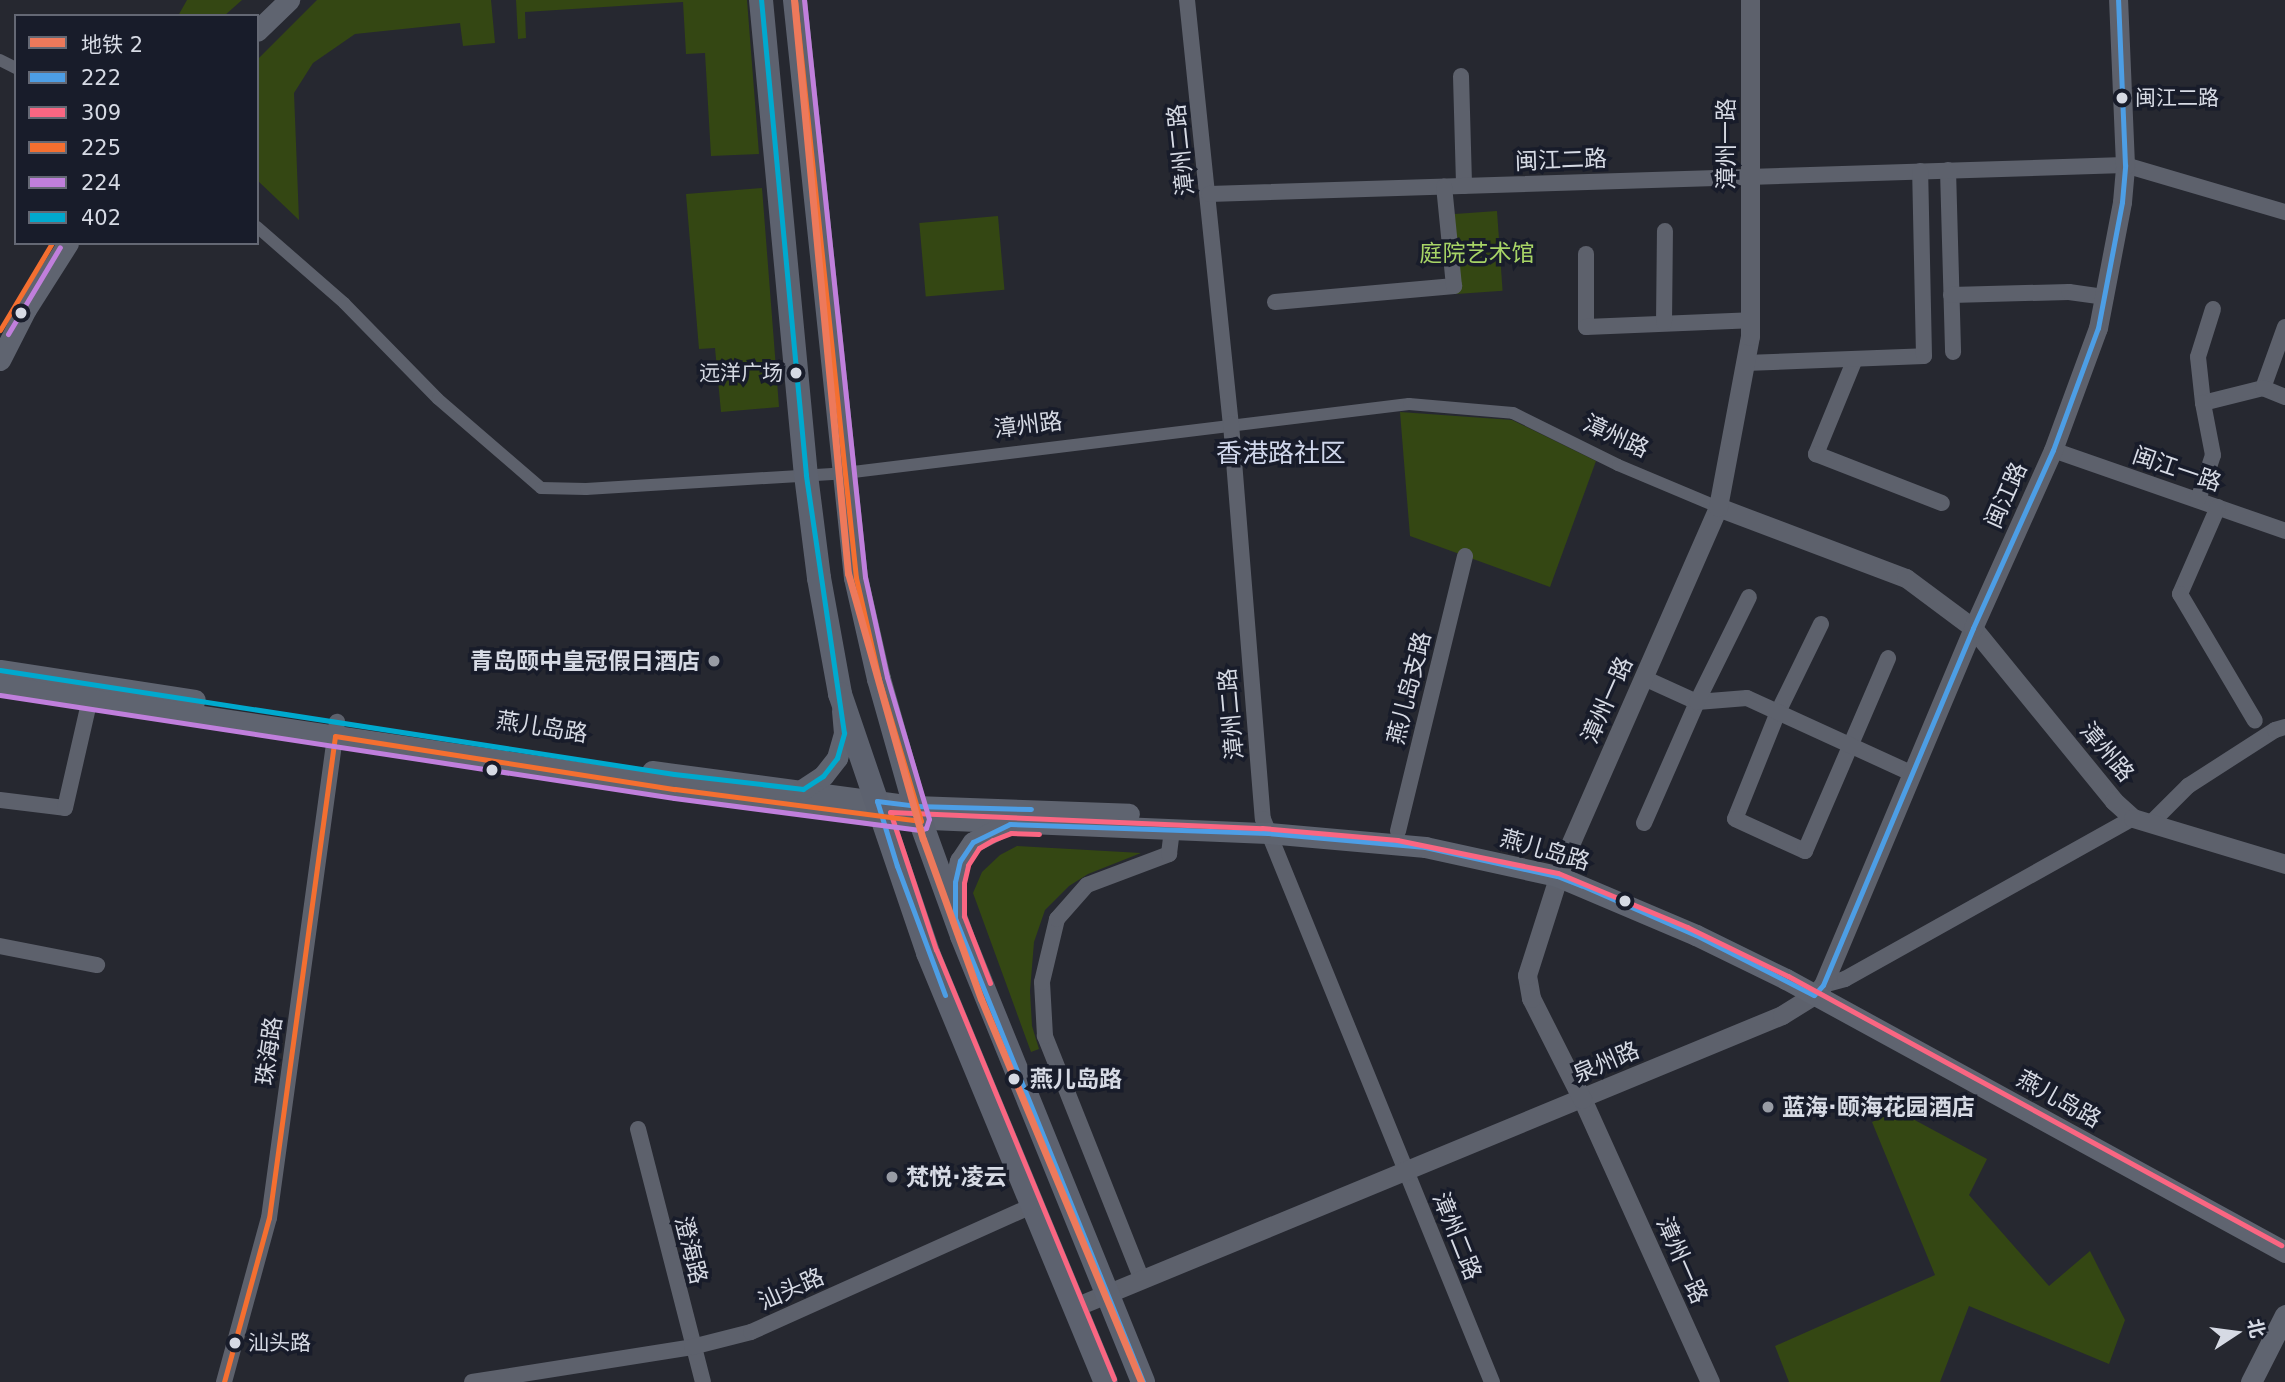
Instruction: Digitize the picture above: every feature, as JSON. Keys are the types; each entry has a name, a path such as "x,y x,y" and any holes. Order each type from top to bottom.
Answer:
{"main road":[{"path":"254,14 268,0"},
{"path":"259,29 289,0"},
{"path":"795,0 856,578 878,679 918,813 956,918 1143,1382"},
{"path":"760,6 806,475 819,578 840,694 844,733 837,758 823,776 803,789"},
{"path":"0,330 51,245"},
{"path":"0,360 26,309 67,245"},
{"name":"燕儿岛路","path":"0,670 336,729 880,809 1010,824 1172,830 1266,826 1425,847 1559,871"},
{"name":"燕儿岛路","path":"0,686 803,789 880,809"},
{"path":"840,694 928,953 1106,1382"},
{"name":"燕儿岛路","path":"918,813 1398,831 1559,871 1691,919 2285,1252"},
{"path":"956,918 955,882 960,861 973,842 1010,824"},
{"name":"燕儿岛路","path":"1818,990 2285,1237"},
{"path":"2251,1382 2285,1314"}],"street":[{"name":"漳州二路","path":"1187,0 1231,424 1266,826 1492,1382"},
{"name":"漳州一路","path":"1710,1382 1582,1099 1531,998 1527,975 1559,871 1718,508 1751,320 1750,0"},
{"name":"闽江路","path":"1818,990 1913,774 1973,628 2053,450 2098,328 2122,202 2124,164 2118,0"},
{"path":"1461,76 1464,186"},
{"name":"闽江二路","path":"1209,194 2124,164 2285,212"},
{"path":"1948,170 1953,352"},
{"path":"1745,363 1924,356 1920,171"},
{"path":"1275,302 1454,286 1444,186"},
{"name":"漳州路","path":"259,229 344,303 438,400 541,488 586,489 845,473 1409,404 1513,413 1618,465 1718,508 1906,578 1973,628 2114,801 2142,821 2285,864"},
{"path":"1664,323 1665,231"},
{"path":"1586,254 1587,327 1751,320"},
{"path":"1951,295 2069,292 2106,297"},
{"path":"2198,500 2213,456 2198,357 2213,309"},
{"path":"2263,388 2285,327"},
{"path":"1855,359 1816,454 1942,503"},
{"path":"2203,403 2263,388 2285,397"},
{"name":"闽江一路","path":"2053,450 2285,531"},
{"path":"2218,507 2180,594 2255,721"},
{"name":"燕儿岛支路","path":"1398,831 1465,556"},
{"path":"1644,824 1697,702 1749,597"},
{"path":"1821,624 1778,712 1735,819 1805,850 1888,657"},
{"path":"1644,678 1697,702 1747,698 1913,774"},
{"path":"0,800 65,808 90,699"},
{"name":"泉州路","path":"1075,1307 1782,1015 1818,990 1845,979 2142,821 2188,786 2275,730 2285,727"},
{"name":"珠海路","path":"224,1382 269,1218 336,729"},
{"path":"1142,1280 1045,1036 1041,982 1057,919 1087,885 1169,854 1172,830"},
{"path":"0,946 97,965"},
{"name":"澄海路","path":"638,1129 703,1382"},
{"name":"汕头路","path":"471,1382 692,1347 751,1332 1033,1205"}],"green space":[{"path":"187,0 242,0 226,14 179,14"},
{"path":"317,0 491,0 495,43 463,46 460,23 355,34 313,63 294,93 299,220 259,182 259,58"},
{"path":"516,0 747,0 759,154 711,156 705,53 686,54 683,2 525,12 526,38 518,39"},
{"path":"762,188 779,407 721,412 715,348 699,349 686,194"},
{"name":"庭院艺术馆","path":"1497,211 1503,291 1457,294 1451,214"},
{"path":"998,216 1004,290 926,297 919,223"},
{"path":"1400,412 1512,420 1596,461 1550,587 1410,536"},
{"path":"1017,846 1141,853 1088,874 1069,886 1045,910 1034,942 1030,991 1032,1026 1039,1049 1031,1052 973,893 982,872 1000,855"},
{"path":"1898,1111 1987,1159 1969,1195 2049,1286 2090,1251 2125,1320 2109,1364 1969,1306 1940,1382 1789,1382 1775,1346 1935,1275 1872,1122"}],"metro line":[{"name":"2","path":"794,0 848,573 923,839 981,999 1141,1382"}],"transit line":[{"name":"402","path":"0,670 674,774 803,789 823,776 837,758 844,733 806,475 761,0"},
{"name":"225","path":"224,1382 269,1218 335,736 675,789 921,821 879,679 856,578 795,0"},
{"name":"224","path":"0,695 674,798 920,830 926,828 929,819 887,677 865,577 804,0"},
{"name":"222","path":"1143,1382 955,918 955,882 960,861 973,842 1010,824 1268,833 1425,847 1557,876 1581,885 1696,935 1814,995 1823,985 1973,628 2053,450 2098,328 2122,202 2125,165 2118,0"},
{"name":"225","path":"0,330 51,245"},
{"name":"224","path":"8,334 60,247"},
{"name":"222","path":"945,995 897,866 877,801 915,806 1031,809"},
{"name":"309","path":"1114,1379 936,950 890,812 1262,828 1397,840 1558,873 1687,927 1788,976 2281,1245"},
{"name":"309","path":"990,983 964,916 964,883 968,865 979,848 993,840 1011,833 1039,834"}],"place":[{"name":"闽江二路","path":"2122,98"},
{"name":"远洋广场","path":"796,373"},
{"name":"青岛颐中皇冠假日酒店","path":"714,661"},
{"name":"燕儿岛路","path":"1014,1079"},
{"name":"蓝海·颐海花园酒店","path":"1768,1107"},
{"name":"梵悦·凌云","path":"892,1177"},
{"name":"汕头路","path":"235,1343"}],"district":[{"name":"香港路社区","path":"1281,454"}]}
